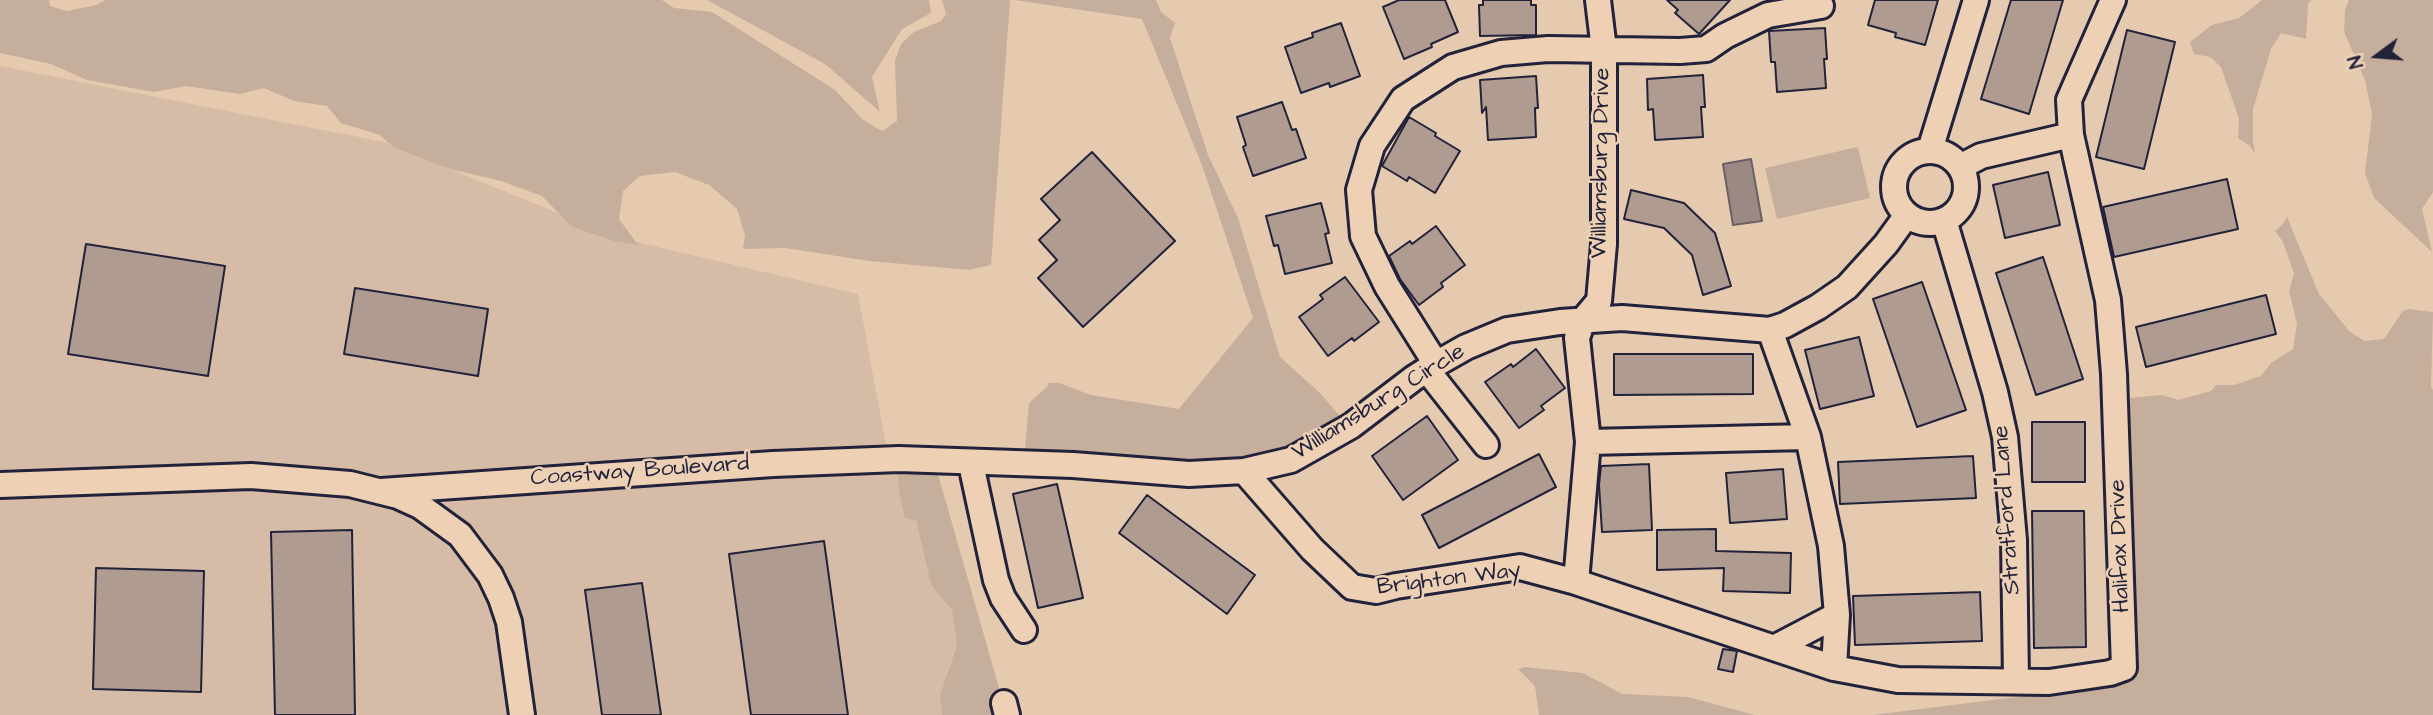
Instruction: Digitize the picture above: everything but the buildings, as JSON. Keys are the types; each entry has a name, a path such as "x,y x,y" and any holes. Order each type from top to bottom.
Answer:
{"street":[{"name":"Williamsburg Drive","path":"1583,320 1599,300 1604,244 1604,50 1598,0"},
{"path":"1930,150 1976,0"},
{"path":"1960,167 1982,156 2071,135 2069,100 2113,0"},
{"path":"1486,445 1432,367 1363,236 1359,190 1372,146 1403,99 1453,67 1501,53 1548,49 1706,49 1725,36 1768,15 1821,6"},
{"name":"Halifax Drive","path":"1834,667 1898,680 2049,682 2110,673 2124,668 2114,374 2108,300 2071,135"},
{"path":"1930,150 1947,155 1960,167 1965,182 1964,197 1956,211 1944,220 1931,223 1918,221 1907,215 1894,196 1895,174 1909,157 1930,150"},
{"name":"Williamsburg Circle","path":"899,459 971,464 1073,465 1189,474 1244,471 1291,460 1350,426 1432,367 1466,347 1507,330 1622,318 1770,330 1785,326 1847,287 1907,215"},
{"name":"Stratford Lane","path":"1944,220 1995,392 2005,437 2014,540 2016,681"},
{"path":"1576,582 1588,442 1577,338 1583,320"},
{"path":"1770,330 1808,437 1830,546 1837,615 1834,667"},
{"path":"1588,442 1808,437"},
{"name":"Coastway Boulevard","path":"381,491 773,464 899,459"},
{"path":"971,464 996,580 1003,598 1024,630"},
{"name":"Brighton Way","path":"1244,471 1312,549 1352,587 1376,591 1520,567 1576,582 1834,667"},
{"path":"0,485 251,476 350,484 381,491 419,506 460,535 490,575 510,627 522,715"},
{"path":"1776,647 1837,615"}],"shaded area":[{"path":"0,0 49,0 50,6 67,11 106,0 662,0 674,8 712,12 835,90 862,119 882,131 897,121 895,61 901,44 914,32 941,21 946,14 942,0 1010,0 991,265 969,270 869,261 785,248 743,249 745,235 737,209 709,185 675,172 640,176 623,191 619,219 638,245 614,241 572,227 542,196 501,181 450,169 393,147 380,135 341,123 327,106 294,101 264,88 240,94 186,86 154,92 87,80 51,64 0,53"},
{"path":"707,0 929,0 931,13 902,29 872,77 880,112 825,64"},
{"path":"1014,0 1156,0 1161,12 1175,23 1170,38 1208,155 1238,218 1280,357 1320,393 1346,423 1256,468 1024,461 1029,403 1048,383 1059,383 1091,395 1179,409 1253,318 1202,165 1142,19"},
{"path":"2262,0 2311,0 2308,4 2306,39 2281,33 2271,49 2253,109 2255,154 2250,146 2238,138 2239,119 2221,67 2210,57 2194,54 2190,42 2212,25 2239,18"},
{"path":"2349,0 2433,0 2433,192 2422,209 2432,252 2374,198 2365,173 2372,114 2365,80 2344,32 2345,10"},
{"path":"0,66 384,142 619,238 858,294 889,461 897,461 916,520 931,585 952,609 957,645 940,695 942,715 0,715"},
{"path":"1858,147 1870,198 1777,219 1765,168"},
{"path":"1751,159 1762,221 1733,225 1723,164"},
{"path":"2287,217 2319,294 2349,331 2365,341 2384,339 2402,312 2408,309 2433,312 2433,715 1873,715 2121,684 2118,399 2162,395 2178,400 2211,391 2216,385 2234,385 2261,376 2271,363 2293,349 2297,324 2289,291 2294,274 2283,242 2275,231"},
{"path":"934,460 1005,715 942,715 940,695 957,645 952,610 931,585 916,520 905,518 899,491 897,461"},
{"path":"1525,667 1583,673 1622,694 1688,697 1755,715 1539,715 1535,686 1518,669"}]}
